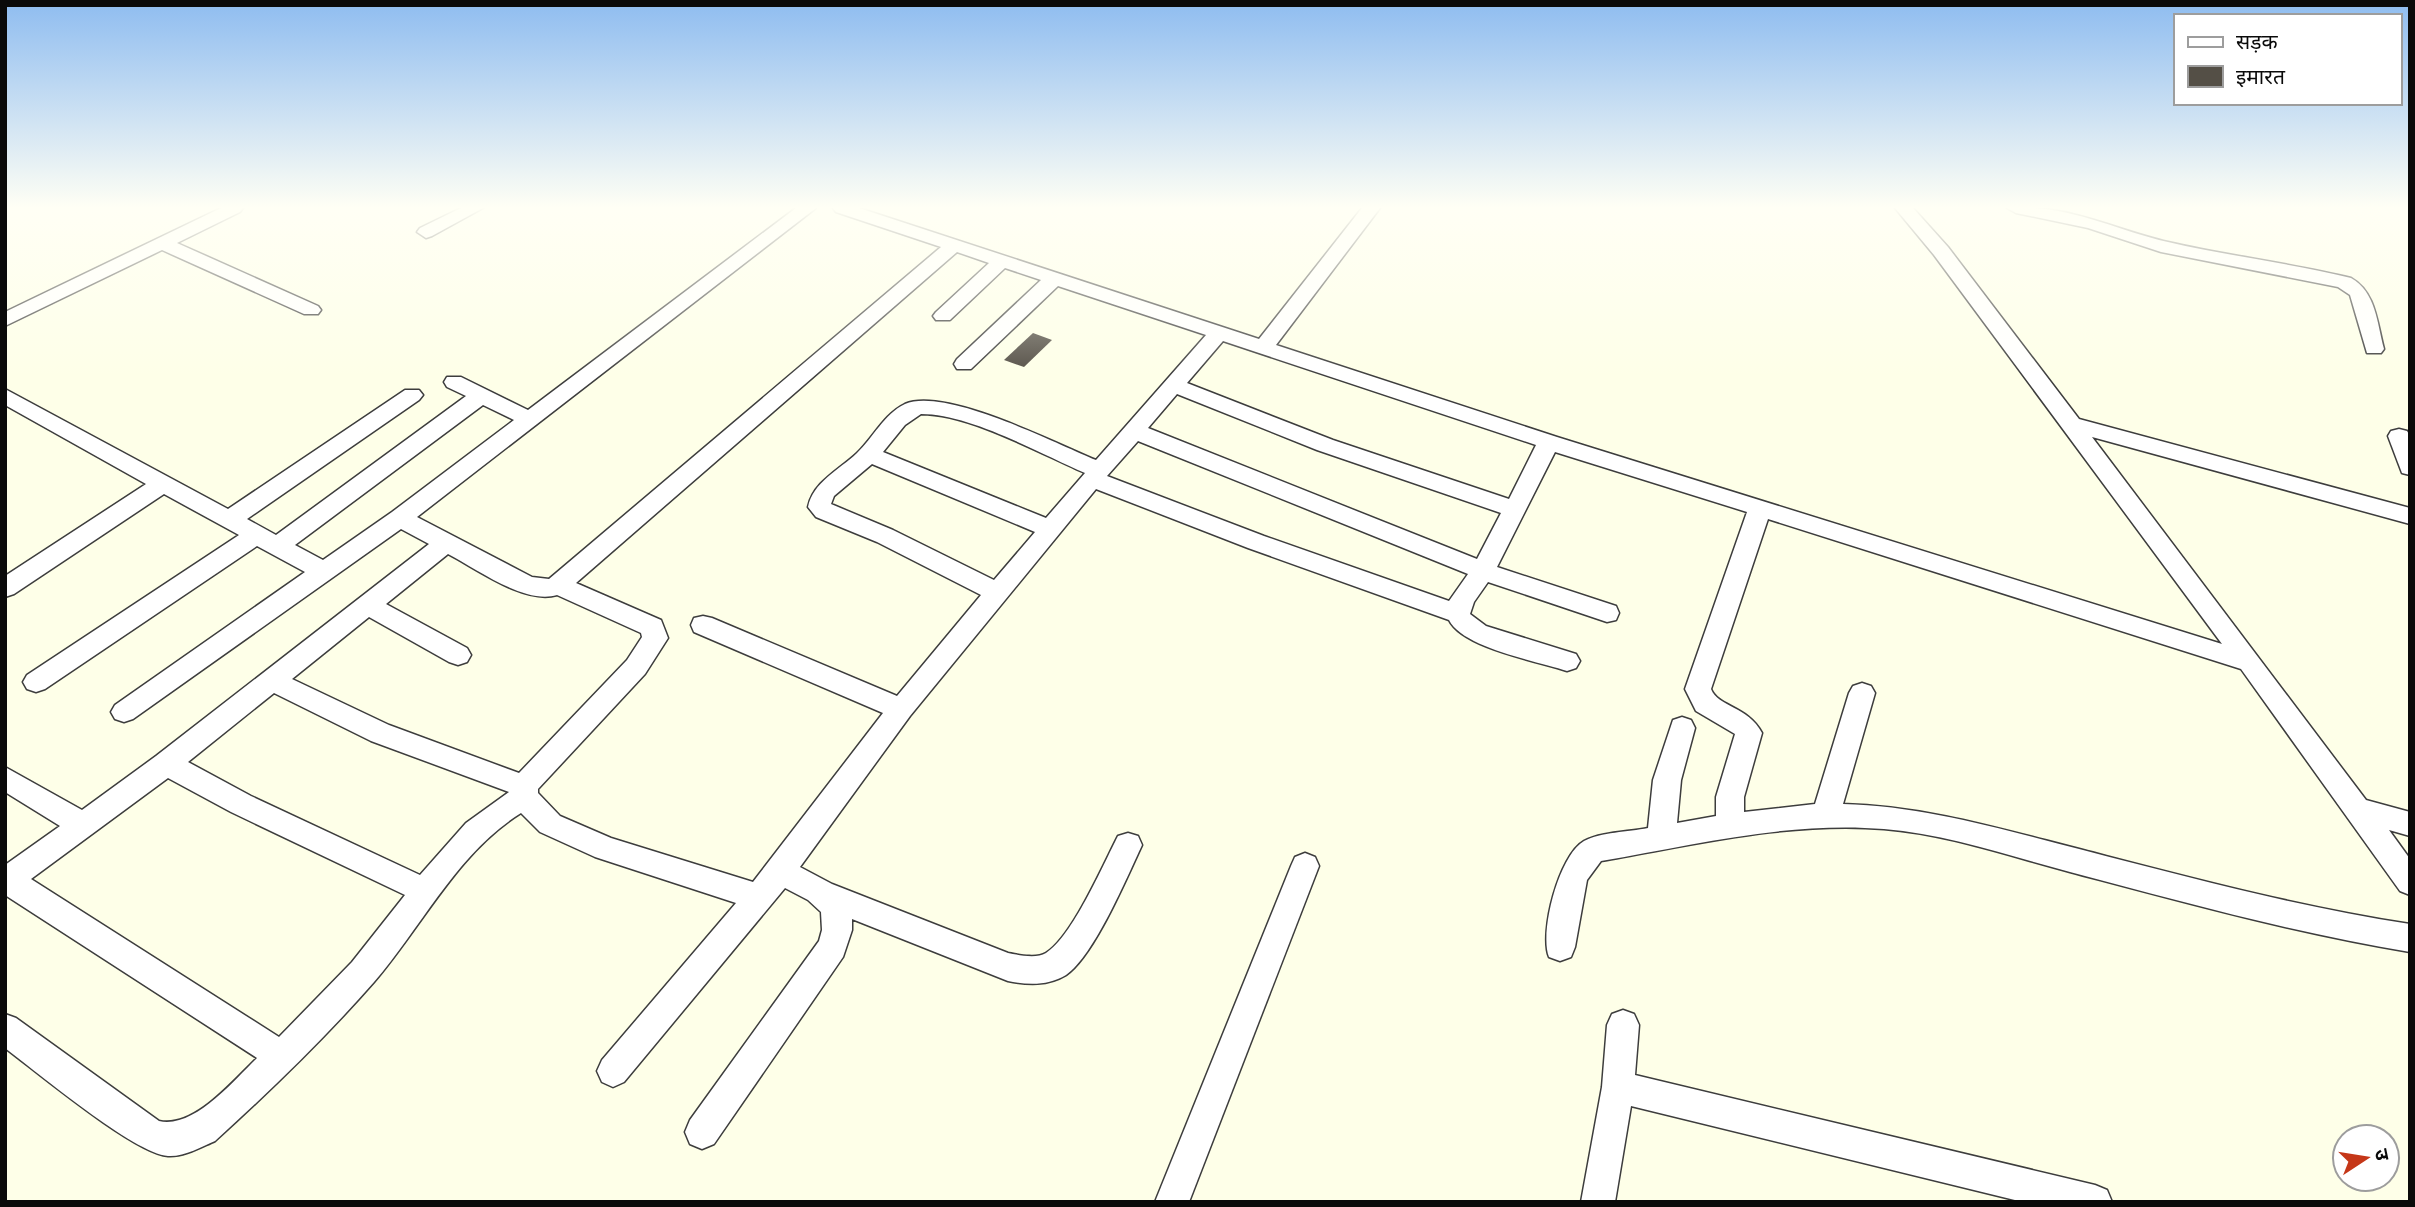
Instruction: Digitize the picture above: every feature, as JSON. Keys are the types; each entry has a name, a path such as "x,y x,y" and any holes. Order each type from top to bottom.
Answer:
{"street":[{"path":"5,320 121,264"},
{"path":"209,264 311,310"},
{"path":"124,712 400,518 733,264"},
{"path":"400,518 445,544 536,589 558,585 931,264"},
{"path":"943,316 998,264"},
{"path":"1015,264 1759,510 2250,662"},
{"path":"1263,348 1328,264"},
{"path":"1951,264 2250,662 2410,882"},
{"path":"2254,264 2344,282 2356,289 2360,295 2374,349"},
{"path":"964,364 1055,278"},
{"path":"613,1071 780,872 901,709 1096,475 1220,332"},
{"path":"454,382 530,419"},
{"path":"1173,385 1325,445 1515,509"},
{"path":"229,520 412,395"},
{"path":"5,396 324,572"},
{"path":"36,681 267,541 481,396"},
{"path":"998,593 885,536 820,507 819,502 826,492 869,455 907,411 925,406 941,408 999,428 1096,475 1256,542 1458,614"},
{"path":"2068,423 2410,516"},
{"path":"1134,431 1483,571 1608,613"},
{"path":"2399,436 2410,468"},
{"path":"1549,442 1483,571 1462,600 1458,614 1462,622 1477,633 1567,661"},
{"path":"869,455 1052,530"},
{"path":"5,588 162,484"},
{"path":"1730,826 1730,797 1749,733 1743,724 1700,700 1698,689 1759,510"},
{"path":"281,1056 7,881 166,764 445,544"},
{"path":"5,1029 150,1135 167,1141 183,1139 203,1129 281,1056 365,970 405,919 423,890 493,816 525,791 636,667 655,638 652,627 558,585"},
{"path":"366,604 458,655"},
{"path":"703,625 901,709"},
{"path":"271,680 380,733 525,791 550,824 605,848 758,897"},
{"path":"1826,815 1862,693"},
{"path":"1661,837 1667,780 1682,728"},
{"path":"166,764 241,804 423,890"},
{"path":"5,778 83,825"},
{"path":"2358,810 2410,824"},
{"path":"1560,947 1575,870 1585,855 1606,846 1730,826 1826,815 1868,815 1920,821 2224,900 2340,927 2410,937"},
{"path":"780,872 824,894 1008,967 1028,970 1054,966 1073,947 1128,845"},
{"path":"1172,1202 1305,866"},
{"path":"702,1132 832,947 839,929 838,912 824,894"},
{"path":"1598,1202 1618,1087 1623,1025"},
{"path":"1618,1087 2095,1202"}],"building":[{"path":"1033,333 1052,340 1024,367 1004,360"}]}
